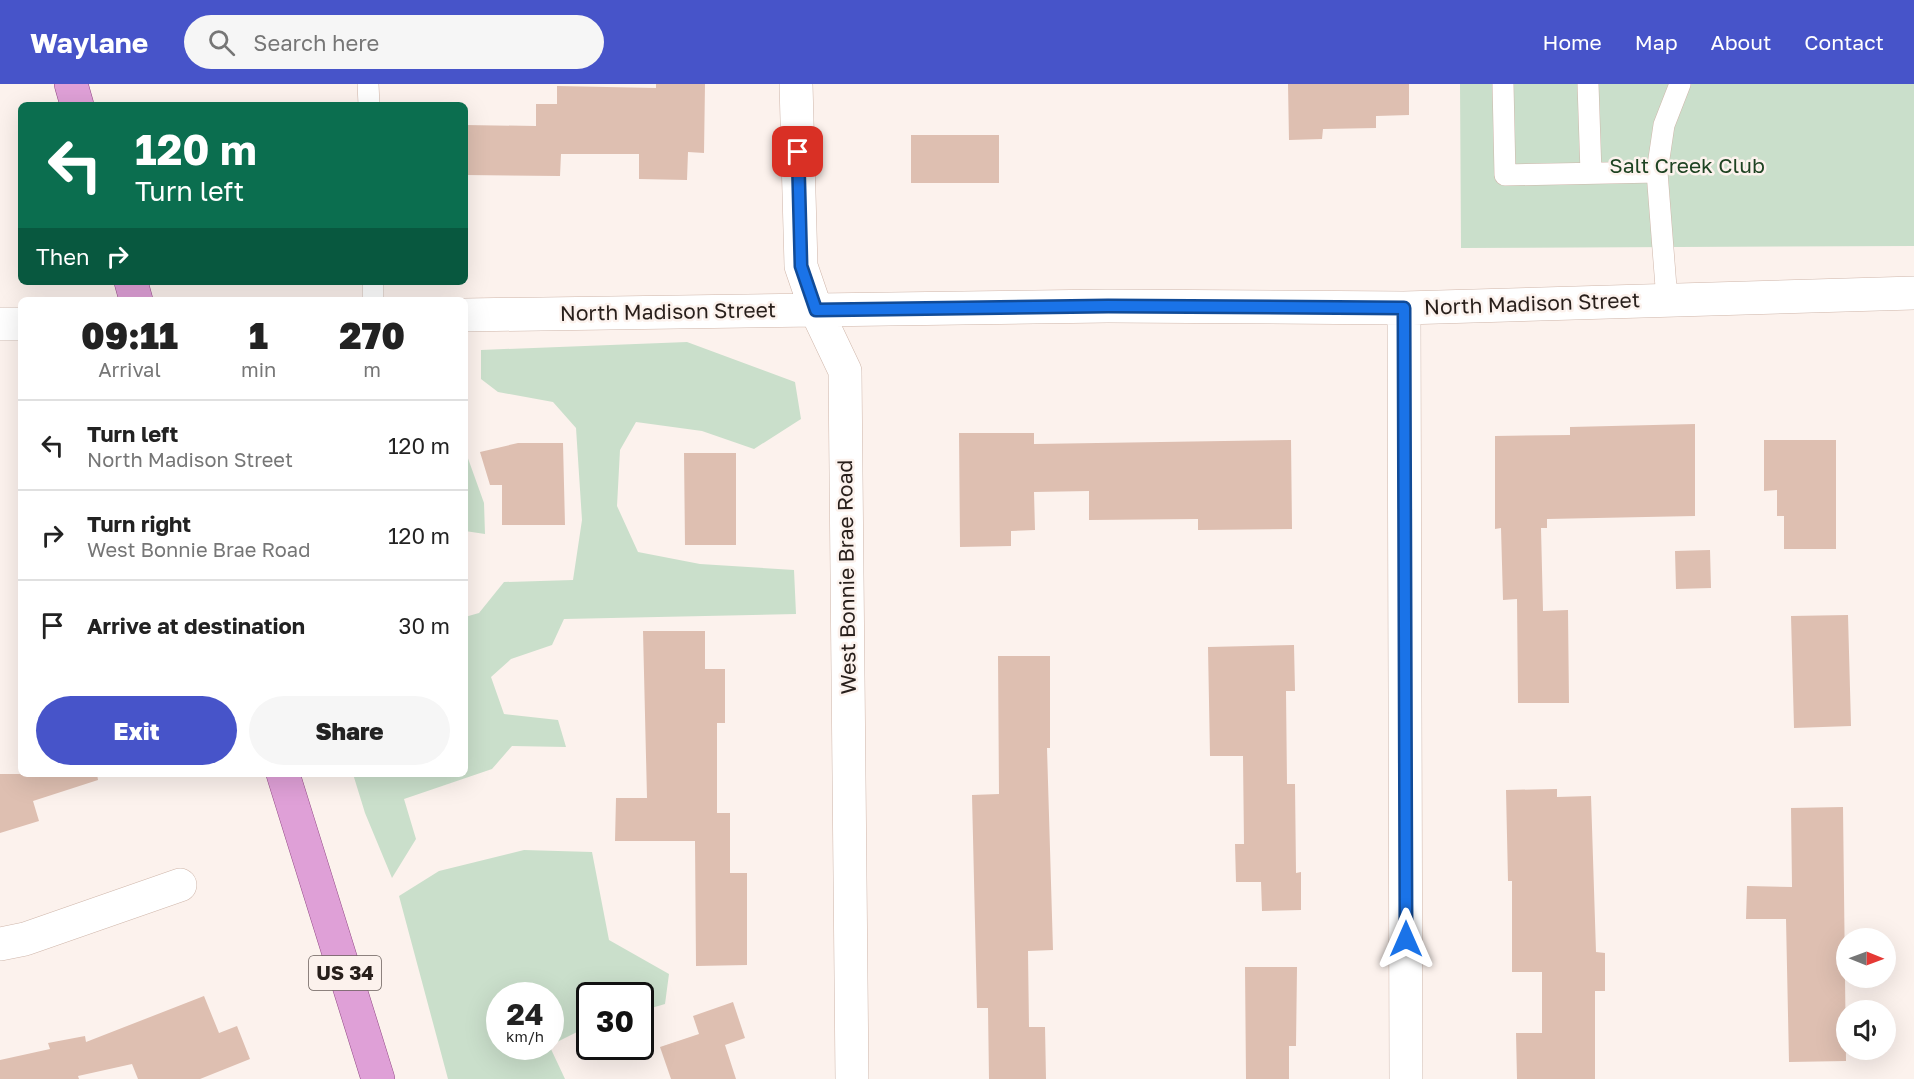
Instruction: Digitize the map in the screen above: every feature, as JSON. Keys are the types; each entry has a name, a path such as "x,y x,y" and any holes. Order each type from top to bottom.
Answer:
{"main road":[{"path":"71,84 76,102"},
{"name":"US 34","path":"284,777 378,1079"}],"street":[{"name":"West Bonnie Brae Road","path":"796,84 801,266 816,310 844,371 852,1079"},
{"name":"North Madison Street","path":"468,315 1108,306 1404,308 1914,293"},
{"path":"1404,308 1406,1079"},
{"path":"0,324 18,324"},
{"path":"0,944 25,939 180,885"}],"lane":[{"path":"368,84 369,102"},
{"path":"1503,84 1505,175 1657,172"},
{"path":"1588,84 1591,173"},
{"path":"1667,300 1657,172 1664,124 1680,84"}],"green space":[{"name":"Salt Creek Club","path":"1460,84 1914,84 1914,246 1461,248"},
{"path":"687,342 795,382 801,419 754,449 702,431 636,422 620,450 617,506 638,552 700,564 794,570 796,614 564,619 552,645 511,659 491,677 504,714 558,720 566,747 512,746 492,769 404,799 416,839 392,878 365,813 354,777 468,777 468,616 479,613 504,582 573,580 582,520 576,428 553,402 498,392 481,379 481,350"},
{"path":"468,458 484,503 485,534 468,531"},
{"path":"524,850 592,852 609,940 669,974 665,1004 654,1007 654,982 576,982 576,1032 564,1038 564,982 486,982 486,1060 556,1060 565,1079 448,1079 399,896 439,871"}],"building":[{"path":"656,84 705,84 704,153 688,152 687,180 639,179 639,154 561,154 560,176 468,175 468,125 536,126 536,104 557,104 557,86 656,88"},
{"path":"1288,84 1409,84 1409,115 1376,116 1376,128 1323,129 1322,139 1289,140"},
{"path":"911,135 999,135 999,183 911,183"},
{"path":"1695,424 1695,516 1547,519 1547,528 1541,528 1543,611 1568,610 1569,703 1518,703 1517,599 1503,600 1501,528 1495,529 1495,436 1570,435 1570,427"},
{"path":"959,433 1034,433 1034,444 1291,440 1292,529 1198,530 1198,519 1089,520 1089,491 1034,492 1035,530 1011,531 1011,546 960,547"},
{"path":"1764,440 1836,440 1836,549 1784,549 1784,516 1777,516 1777,490 1764,491"},
{"path":"518,443 563,443 565,525 502,525 502,485 490,485 480,452"},
{"path":"684,453 736,453 736,545 685,545"},
{"path":"1710,550 1711,588 1676,589 1675,551"},
{"path":"1848,615 1851,726 1794,728 1791,616"},
{"path":"643,631 705,631 705,669 725,669 725,723 717,723 717,813 730,813 730,873 747,873 747,965 696,966 695,841 615,841 616,798 647,798"},
{"path":"1294,645 1295,691 1286,691 1287,784 1295,784 1296,873 1301,872 1301,910 1262,911 1261,882 1236,882 1235,844 1244,844 1243,756 1210,756 1208,647"},
{"path":"998,656 1050,656 1050,748 1047,748 1053,950 1028,951 1029,1027 1045,1027 1046,1079 989,1079 988,1008 977,1008 972,795 999,794"},
{"path":"0,774 18,774 18,777 98,777 98,780 33,801 39,821 0,833"},
{"path":"1557,789 1557,797 1591,796 1596,952 1605,953 1605,991 1595,991 1595,1079 1517,1079 1516,1033 1542,1033 1542,972 1512,972 1512,881 1508,881 1506,790"},
{"path":"1843,807 1844,928 1836,928 1836,988 1845,988 1845,1000 1836,1000 1836,1060 1846,1061 1789,1062 1786,919 1746,919 1747,886 1792,887 1791,808"},
{"path":"1245,967 1297,967 1296,1046 1289,1046 1289,1079 1246,1079"},
{"path":"204,996 219,1033 237,1026 250,1059 200,1079 138,1079 132,1064 78,1076 79,1079 0,1079 0,1060 50,1049 48,1043 85,1036 86,1042"},
{"path":"733,1002 745,1038 725,1045 736,1079 671,1079 660,1047 699,1034 693,1016"}],"route":[{"path":"798,152 801,266 816,310 1108,306 1404,308 1406,939"}]}
